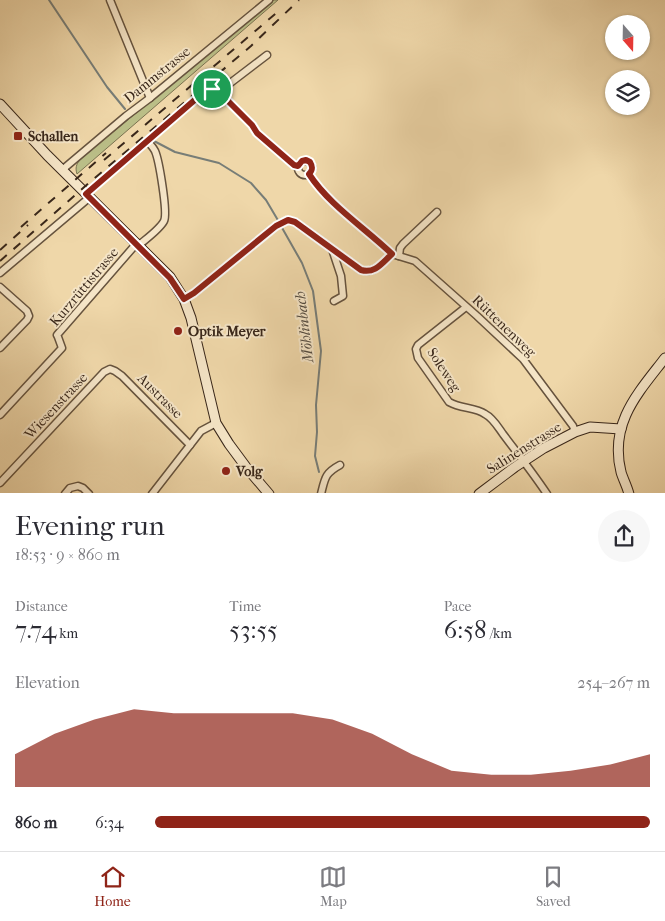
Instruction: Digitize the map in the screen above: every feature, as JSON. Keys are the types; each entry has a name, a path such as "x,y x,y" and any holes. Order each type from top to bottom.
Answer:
{"street":[{"path":"110,0 150,98"},
{"name":"Dammstrasse","path":"62,170 269,0"},
{"path":"0,273 197,98 212,89 229,84 267,55"},
{"path":"222,86 225,98 252,125 257,133 294,165 298,166"},
{"path":"0,104 62,170 170,278 184,299 191,318 216,423 246,468 268,493"},
{"path":"138,244 164,222 166,215 156,153 148,142"},
{"path":"298,166 302,161 310,162 312,171 309,174"},
{"path":"298,166 300,173 304,175 309,174"},
{"path":"184,299 194,293 278,224 288,220 295,222 361,270 372,271 392,254 336,205 309,174"},
{"path":"399,256 402,244 437,212"},
{"name":"Kurzrüttistrasse","path":"0,415 62,348 57,335 138,244"},
{"path":"332,249 341,276 343,296 334,301"},
{"name":"Rüttenenweg","path":"392,254 415,260 523,359 573,426 575,432"},
{"path":"0,287 27,311 28,316 27,320 0,348"},
{"name":"Soleweg","path":"466,306 418,345 416,349 418,358 449,402 456,407 487,414 524,461"},
{"path":"630,493 621,472 618,448 621,428 634,398 665,358"},
{"name":"Austrasse","path":"110,369 115,370 122,376 190,445"},
{"name":"Wiesenstrasse","path":"0,483 104,372 110,369"},
{"path":"153,493 201,431 216,423"},
{"name":"Salinenstrasse","path":"479,493 550,444 575,432 590,427 621,428"},
{"path":"524,461 546,493"},
{"path":"321,493 325,477 330,471 340,466"},
{"path":"66,493 70,488 78,486 88,493"}],"green space":[{"path":"274,0 278,0 77,174 76,166 91,150"}],"waterway":[{"name":"Möhlinbach","path":"49,0 107,87 125,109"},
{"name":"Möhlinbach","path":"154,141 175,152 219,163 251,183 266,200 279,222"},
{"name":"Möhlinbach","path":"281,226 302,263 313,291 321,351 316,405 317,432 315,456 319,472"}],"railway":[{"path":"0,261 251,46 299,0"},
{"path":"104,160 281,9"},
{"path":"21,227 106,153"},
{"path":"0,250 28,225"}],"place":[{"name":"Schallen","path":"18,136"},
{"name":"Optik Meyer","path":"178,331"},
{"name":"Volg","path":"226,471"}],"route":[{"path":"222,86 225,98 252,125 257,133 294,165 298,166 304,160 310,162 312,171 309,174 314,182 336,205 392,254 372,271 361,270 295,222 288,220 276,226 194,293 184,299 170,278 86,194 197,98 212,89 222,86"}]}
